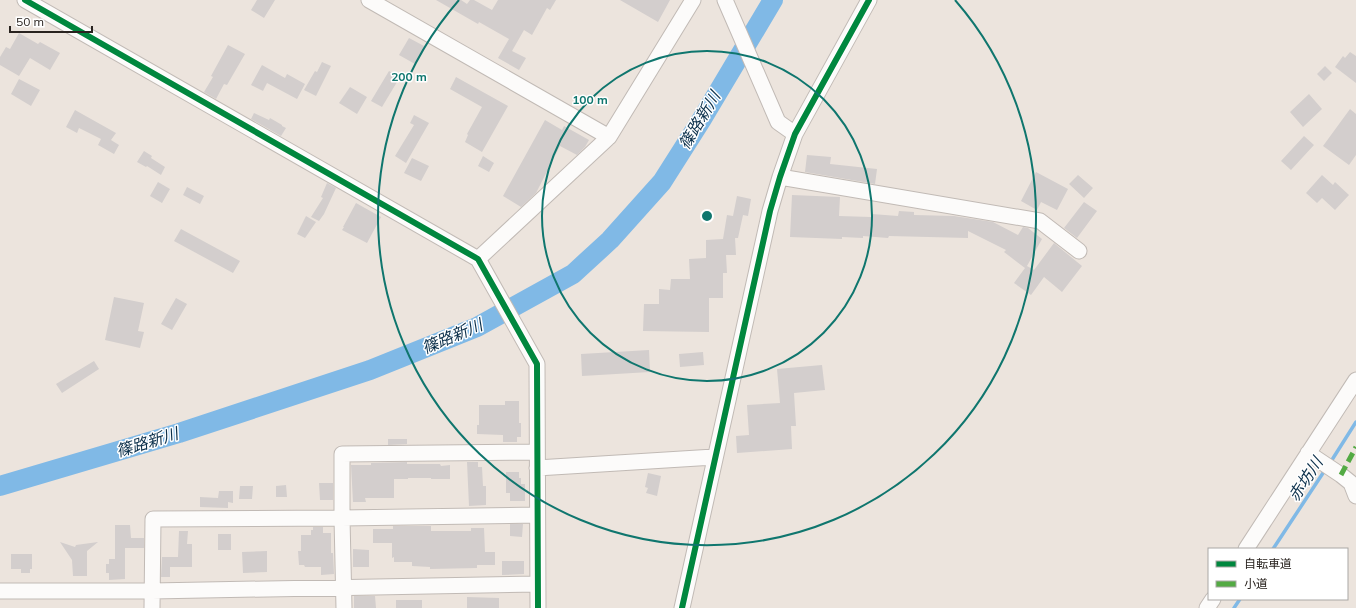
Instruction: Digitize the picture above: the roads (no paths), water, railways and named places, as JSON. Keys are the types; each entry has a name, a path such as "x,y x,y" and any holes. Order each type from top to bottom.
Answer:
{"street":[{"path":"25,0 478,259 537,364 538,608"},
{"path":"369,0 609,137"},
{"path":"478,259 609,137 693,0"},
{"path":"725,0 778,122 795,134"},
{"path":"682,608 714,457 770,211 780,177 795,134 869,0"},
{"path":"780,177 1040,221 1079,251"},
{"path":"1247,548 1356,380"},
{"path":"344,608 342,454 537,452"},
{"path":"1308,453 1350,483 1356,496"},
{"path":"537,468 714,457"},
{"path":"152,608 153,519 537,515"},
{"path":"0,591 152,591 537,584"}],"waterway":[{"name":"篠路新川","path":"0,486 179,433 370,370 477,327 573,274 610,240 662,182 702,119 773,0"},
{"name":"赤坊川","path":"1330,463 1356,422"},
{"name":"赤坊川","path":"1274,548 1325,470"},
{"name":"赤坊川","path":"1234,608 1239,600"}]}
